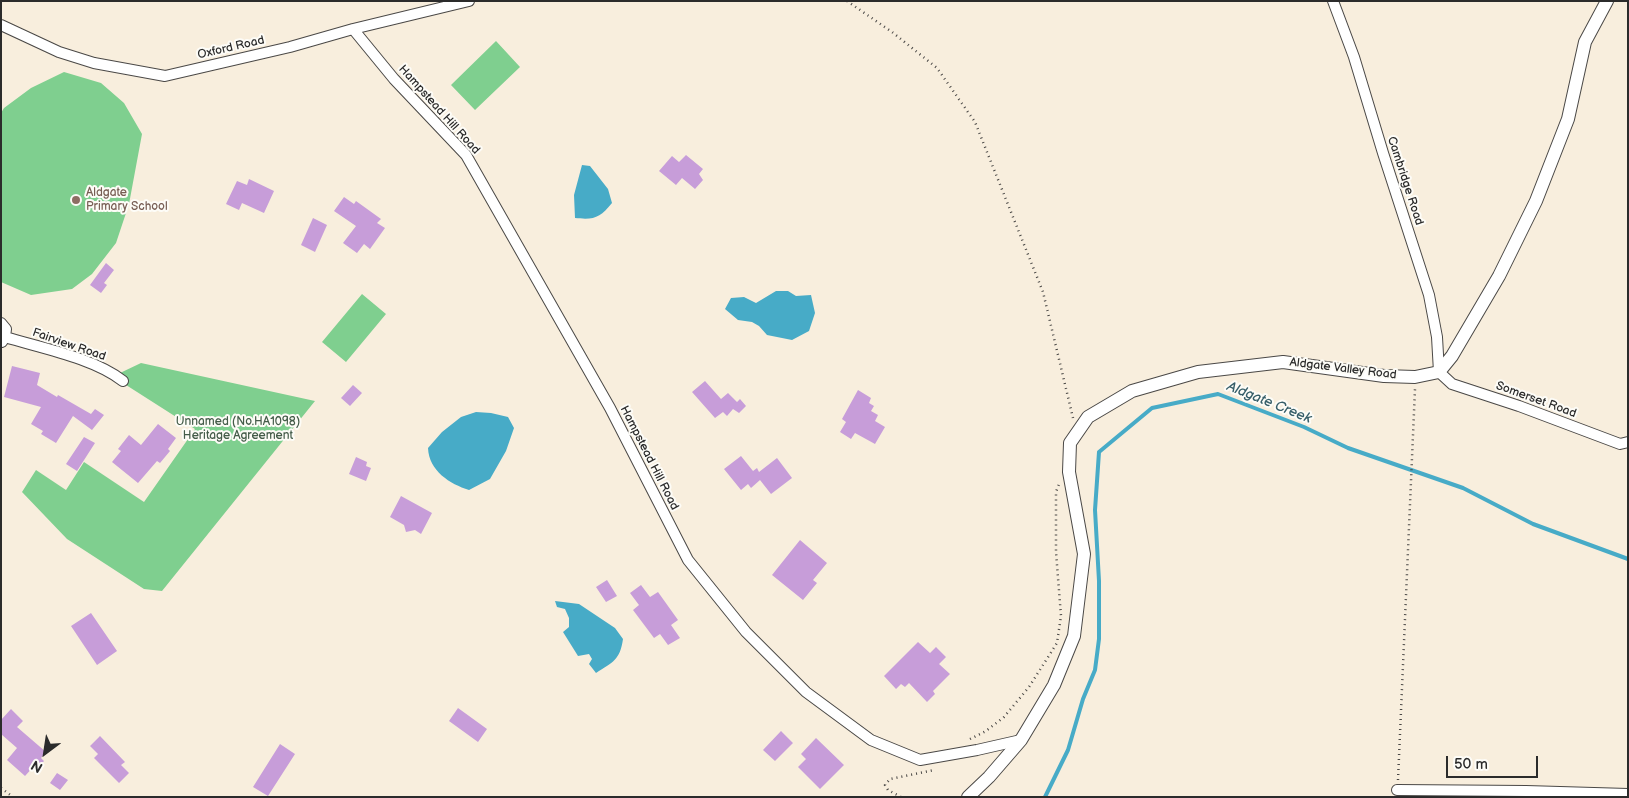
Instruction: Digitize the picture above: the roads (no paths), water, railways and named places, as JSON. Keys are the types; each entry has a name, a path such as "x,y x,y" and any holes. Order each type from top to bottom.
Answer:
{"street":[{"name":"Oxford Road","path":"1,24 59,52 94,63 166,76 290,47 353,29 469,1"},
{"name":"Cambridge Road","path":"1333,1 1354,57 1428,295 1437,337 1439,372"},
{"path":"1439,372 1452,356 1499,276 1536,200 1568,119 1585,42 1608,1"},
{"name":"Hampstead Hill Road","path":"353,29 394,79 466,155 610,408 688,560 746,632 806,692 871,740 920,760 1021,740"},
{"path":"1,323 6,329 3,340"},
{"name":"Fairview Road","path":"3,340 67,355 112,372 123,381"},
{"name":"Aldgate Valley Road","path":"968,797 989,777 1021,740 1054,685 1074,636 1084,554 1069,472 1070,443 1088,417 1132,390 1198,372 1284,362 1384,376 1415,377 1439,372"},
{"name":"Somerset Road","path":"1439,372 1452,384 1519,406 1620,444 1628,442"},
{"path":"1397,790 1628,794"}],"water":[{"path":"582,165 590,166 608,189 612,203 600,215 587,219 575,218 574,195"},
{"path":"776,291 788,291 796,296 811,295 815,313 809,331 792,340 767,335 759,326 752,322 738,320 725,309 731,298 744,297 756,303"},
{"path":"476,412 508,417 514,428 506,451 490,479 469,490 448,480 436,470 429,456 428,448 442,432 461,417"},
{"path":"555,601 579,604 615,628 623,639 620,652 615,660 596,673 589,664 592,659 589,654 578,656 563,632 569,627 569,618 565,609 557,607"}],"waterway":[{"name":"Aldgate Creek","path":"1045,797 1068,750 1083,699 1095,670 1099,639 1099,581 1095,510 1099,452 1152,408 1218,394 1304,427 1348,448 1463,488 1533,524 1628,559"}],"place":[{"name":"Aldgate Primary School","path":"76,200"}],"park label":[{"name":"Unnamed (No.HA1098) Heritage Agreement","path":"238,429"}]}
